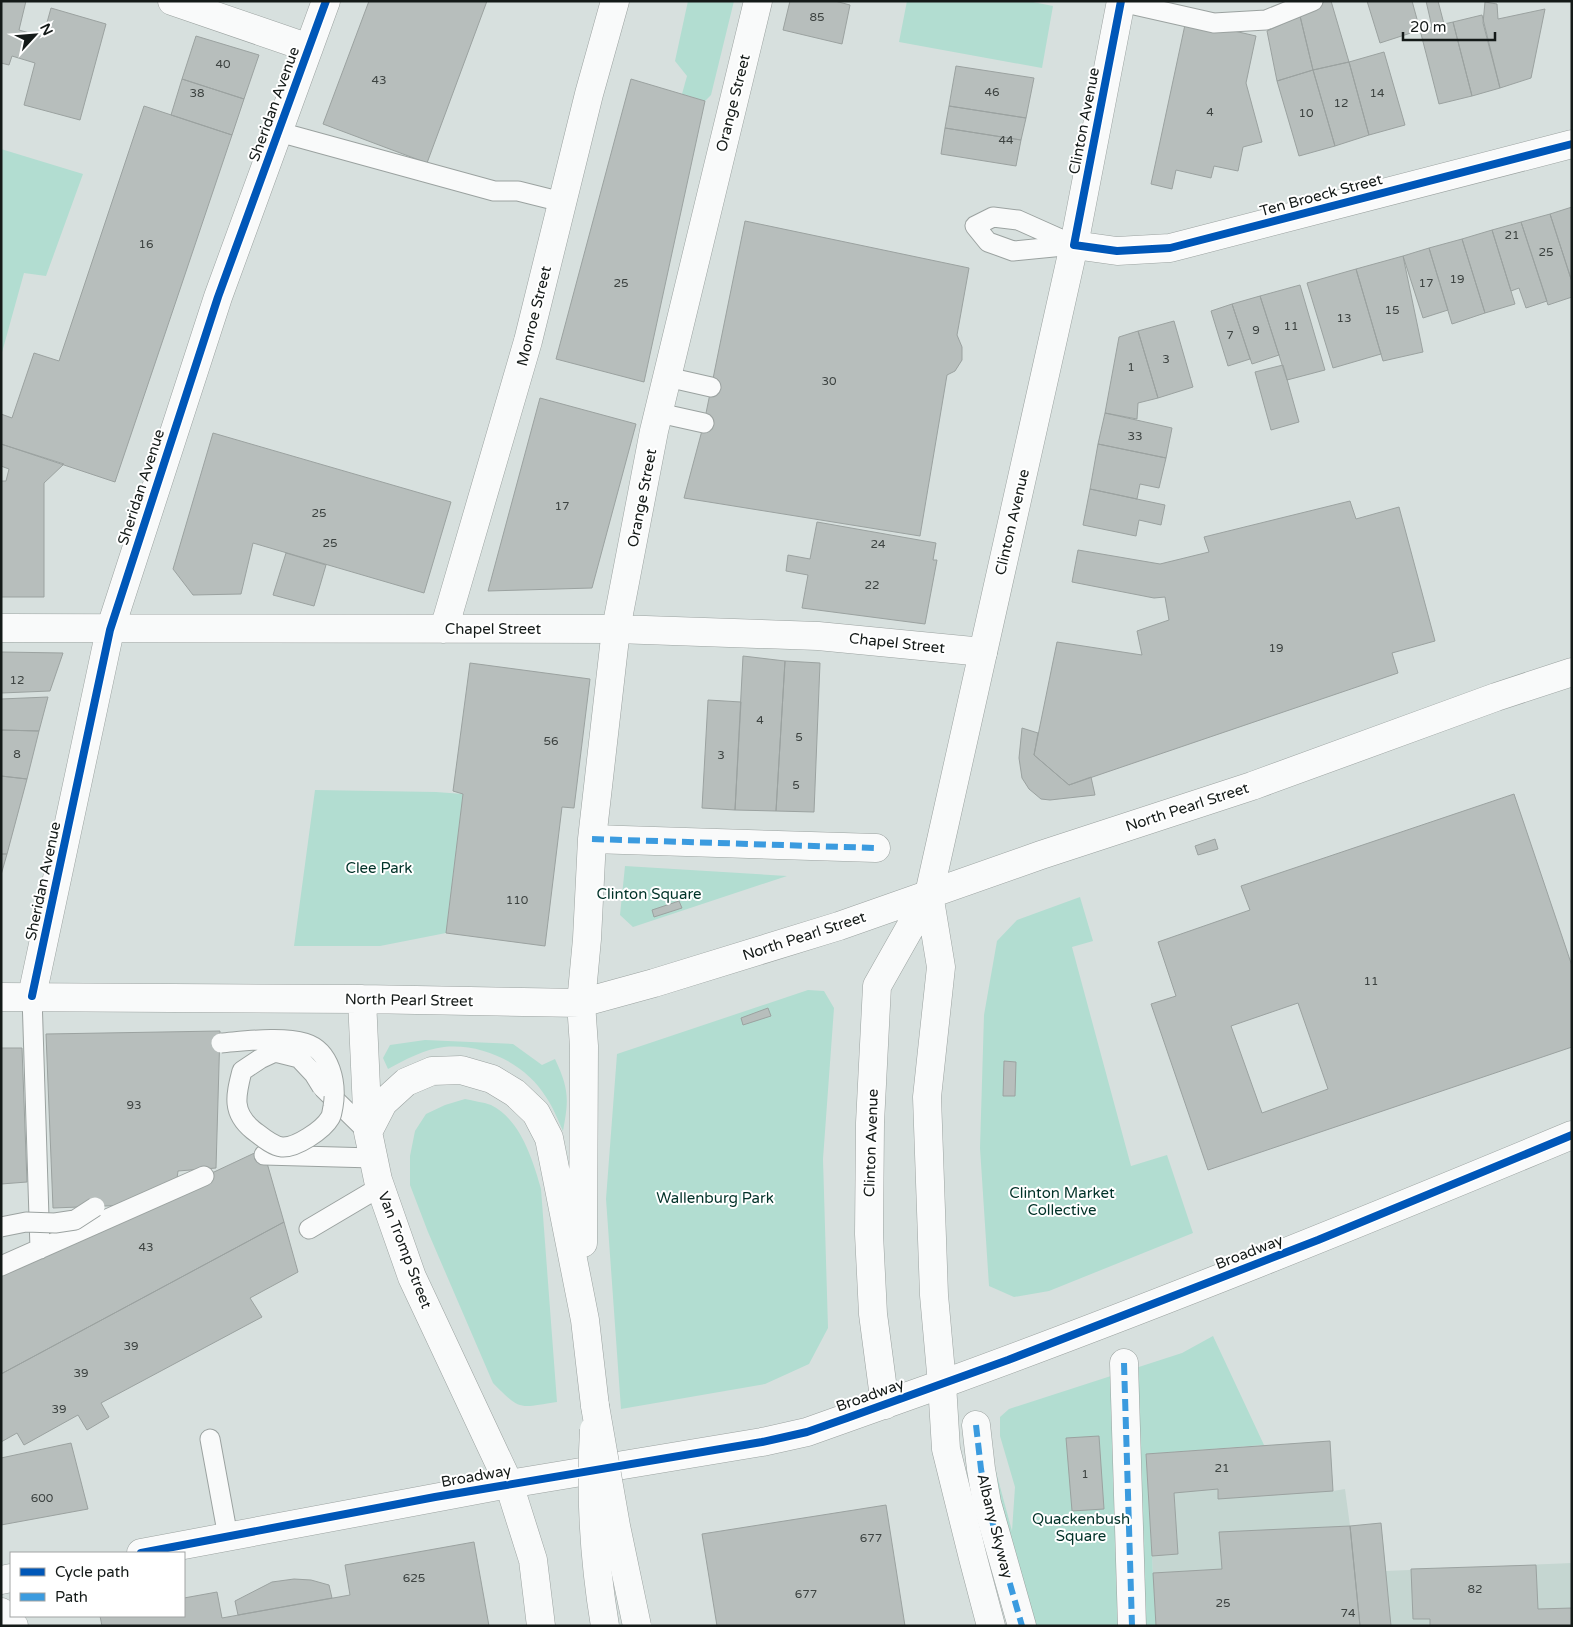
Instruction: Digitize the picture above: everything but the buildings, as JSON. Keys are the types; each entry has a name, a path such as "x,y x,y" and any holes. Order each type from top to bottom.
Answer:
{"main road":[{"path":"172,1 309,48"},
{"name":"Sheridan Avenue","path":"32,996 110,630 218,297 326,1"},
{"name":"Monroe Street","path":"444,629 528,341 589,94 615,1"},
{"name":"Orange Street","path":"585,1320 582,1216 584,1046 582,1003 592,839 616,629 667,377 758,1"},
{"name":"Clinton Avenue","path":"884,1406 873,1314 868,1234 870,1122 877,986 929,894 1074,246 1121,2"},
{"name":"Ten Broeck Street","path":"1074,246 1118,251 1170,248 1572,144"},
{"name":"Chapel Street","path":"1,628 110,630 616,629 818,636 983,652"},
{"name":"North Pearl Street","path":"1,997 362,999 582,1003 839,926 1252,786 1496,697 1572,672"},
{"path":"592,839 876,848"},
{"name":"Clinton Avenue","path":"929,894 941,967 927,1097 934,1295 945,1436 952,1474 991,1626"},
{"name":"Van Tromp Street","path":"362,999 368,1132 380,1187 412,1278 509,1484"},
{"path":"368,1132 383,1103 406,1082 432,1071 461,1070 492,1079 515,1093 536,1113 549,1138 585,1320 595,1406 616,1526 637,1626"},
{"name":"Broadway","path":"146,1552 509,1484 762,1442 807,1432 1008,1360 1318,1240 1572,1135"},
{"path":"1124,1363 1132,1626"},
{"path":"595,1406 592,1471 593,1528 598,1585 605,1626"},
{"name":"Albany Skyway","path":"976,1425 987,1503 1022,1626"},
{"path":"509,1484 533,1560 540,1626"},
{"path":"1,1612 14,1626"}],"lane":[{"path":"1121,2 1214,23 1266,20 1313,1"},
{"path":"279,132 494,191 518,191 562,202"},
{"path":"667,377 711,387"},
{"path":"659,413 704,423"},
{"path":"32,996 40,1249"},
{"path":"221,1043 281,1040 306,1043 323,1055 331,1072 335,1093 331,1117 320,1130 302,1142 283,1147 265,1139 250,1128 238,1113 236,1095 242,1071 275,1052 299,1058 314,1074 322,1088 368,1132"},
{"path":"264,1155 374,1158"},
{"path":"1,1266 204,1176"},
{"path":"309,1229 380,1187"},
{"path":"1,1227 26,1222 54,1223 75,1220 95,1207"},
{"path":"210,1440 228,1537"}],"shaded area":[{"path":"1330,1441 1333,1491 1345,1489 1350,1526 1381,1523 1386,1571 1572,1563 1572,1626 1156,1626 1146,1454"}],"green space":[{"path":"688,1 734,1 711,95 705,101 682,94 687,76 675,61"},
{"path":"907,1 1028,1 1053,6 1042,68 899,42"},
{"path":"1,149 83,174 46,276 24,273 1,356"},
{"name":"Clee Park","path":"315,790 463,794 446,933 380,946 294,946"},
{"name":"Clinton Square","path":"625,866 787,876 633,927 620,915"},
{"name":"Clinton Market Collective","path":"1080,897 1093,941 1072,947 1131,1166 1167,1155 1193,1233 1049,1291 1014,1297 989,1286 980,1148 984,1015 997,941 1017,920"},
{"name":"Wallenburg Park","path":"808,990 824,991 834,1008 823,1159 828,1328 809,1364 765,1384 621,1409 606,1199 617,1054"},
{"path":"425,1040 513,1044 542,1065 555,1059 563,1078 567,1102 563,1131 551,1105 537,1085 515,1066 488,1052 474,1048 437,1048 415,1055 388,1069 383,1058 390,1045"},
{"path":"465,1099 491,1105 510,1120 524,1141 538,1178 541,1189 557,1402 521,1405 509,1399 493,1383 428,1232 410,1185 410,1156 415,1131 426,1114 445,1105"},
{"name":"Quackenbush Square","path":"1213,1336 1264,1445 1146,1454 1156,1626 1012,1626 967,1475 995,1468 1012,1531 1015,1487 1000,1436 1000,1417 1009,1409 1182,1353"}],"marked path":[{"path":"592,839 876,848"},
{"path":"1124,1363 1132,1626"},
{"path":"976,1425 987,1503 1022,1626"}],"cycle path":[{"path":"32,996 110,630 218,297 326,1"},
{"path":"1121,1 1074,245 1117,251 1170,248 1572,144"},
{"path":"146,1552 435,1497 762,1442 807,1432 1008,1360 1318,1240 1572,1135"}]}
